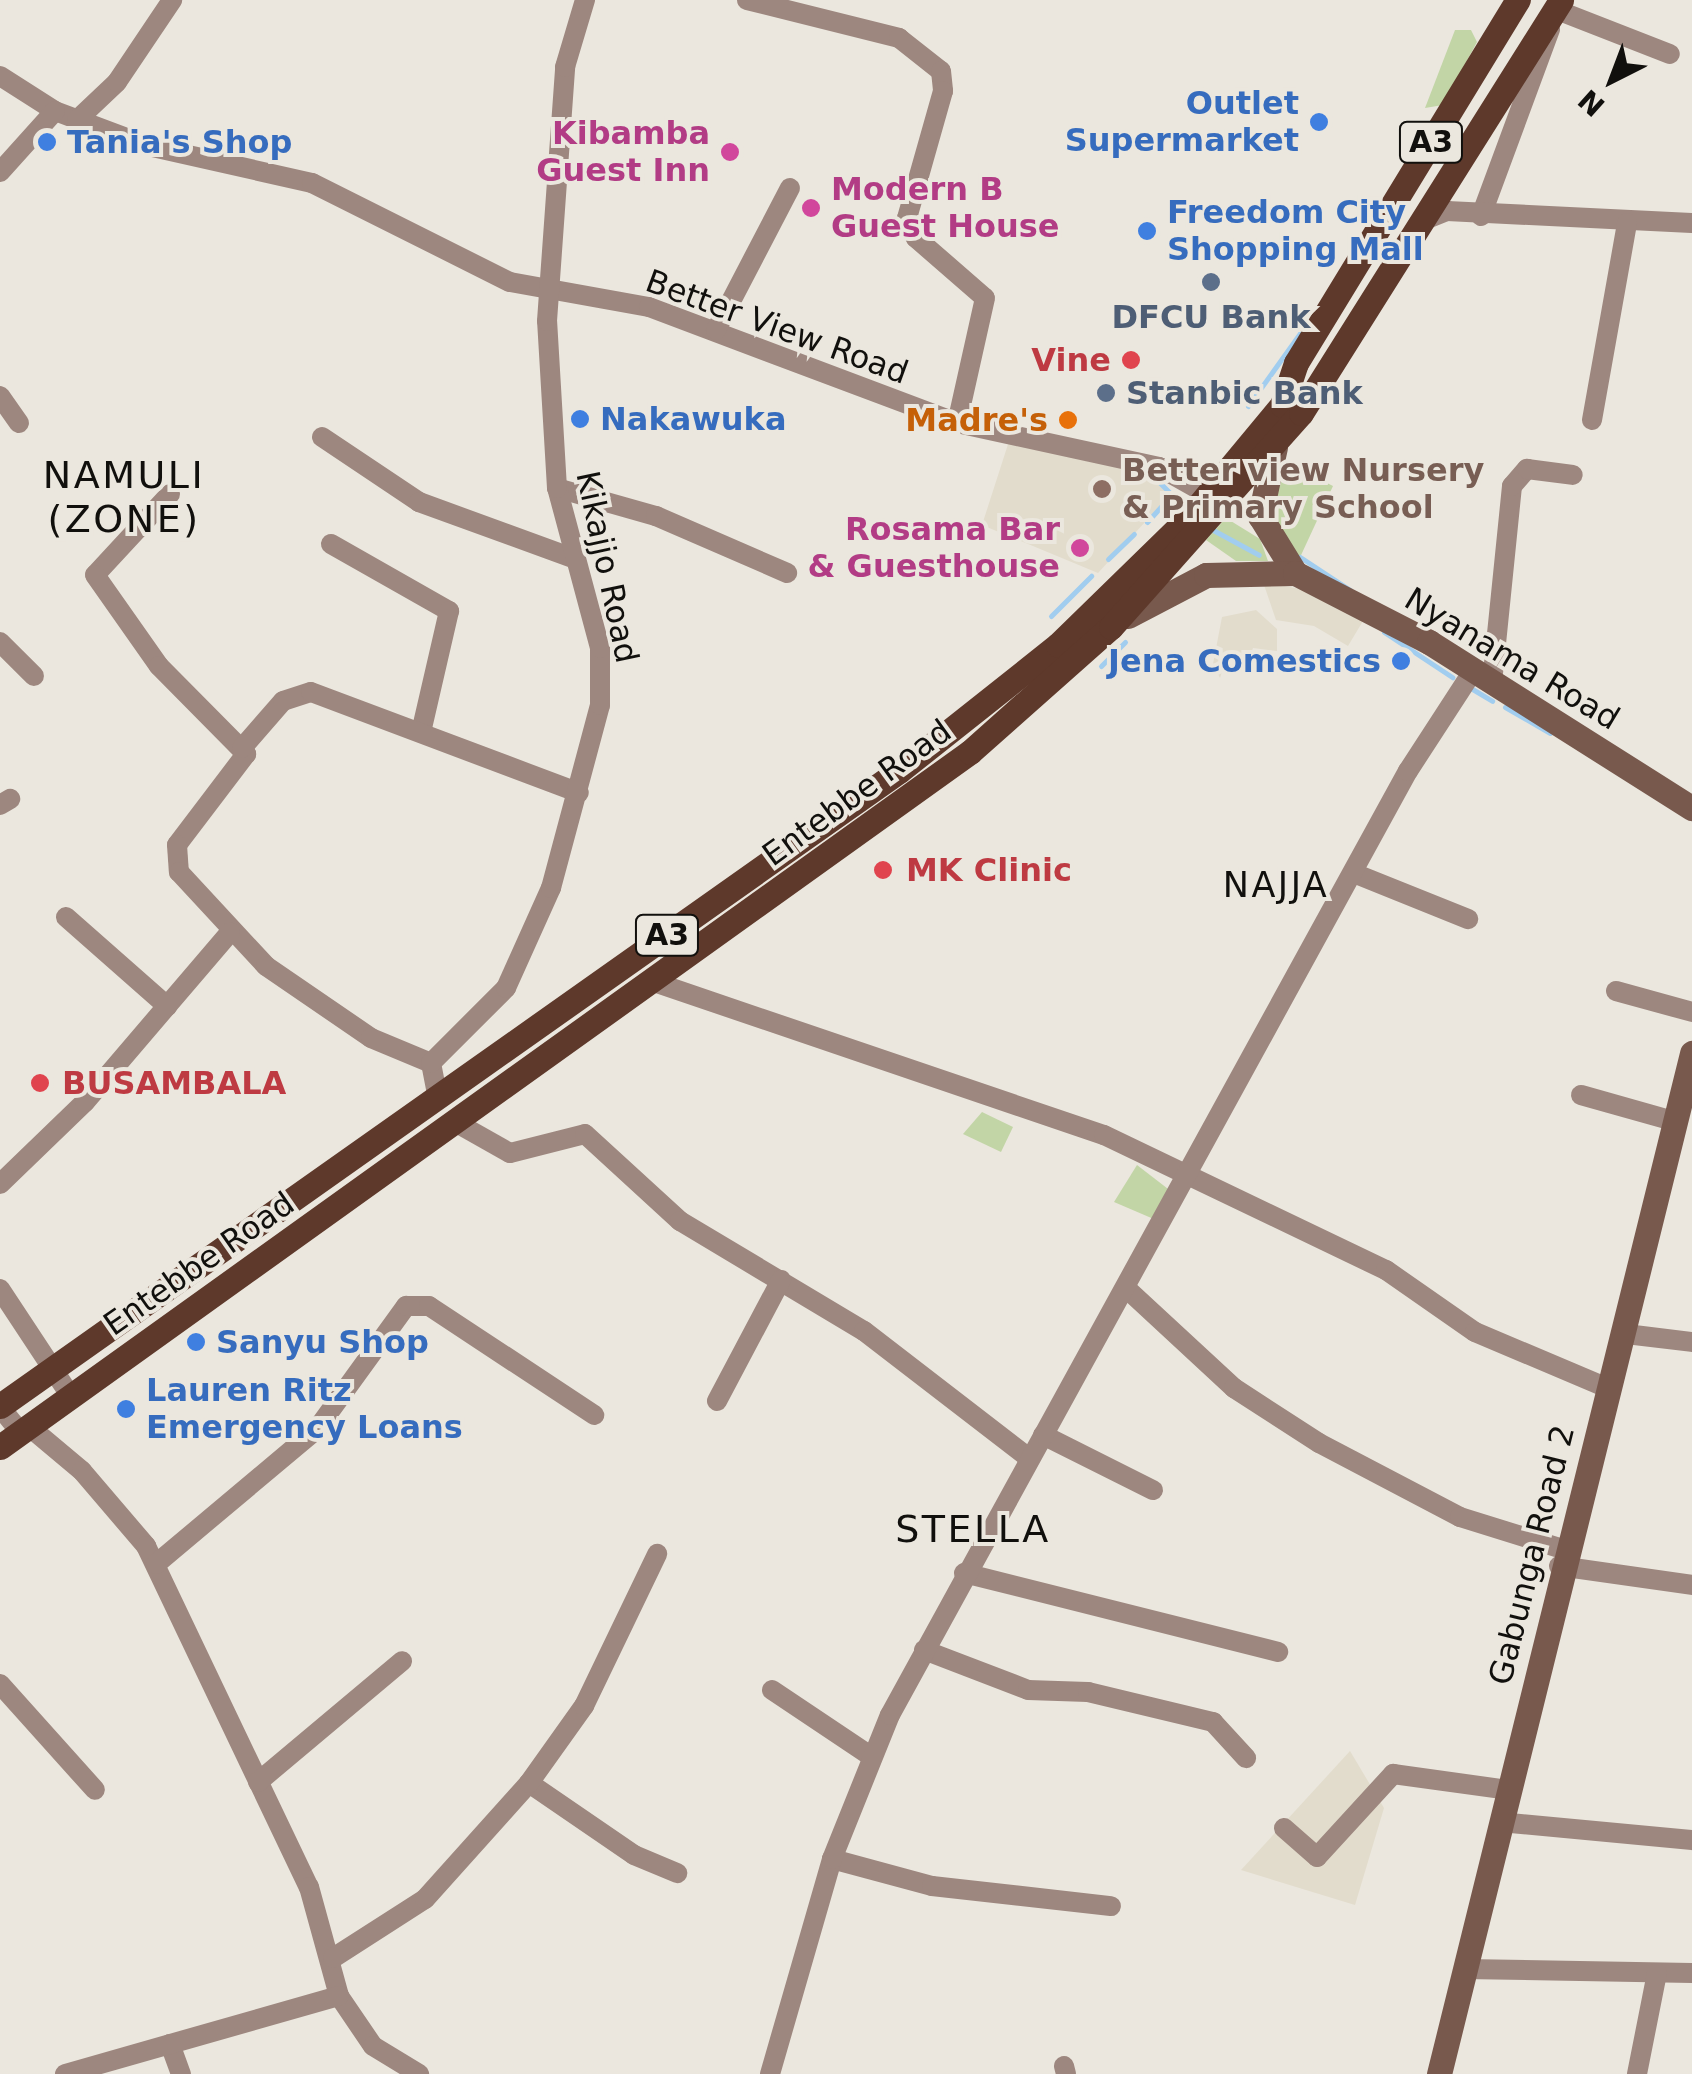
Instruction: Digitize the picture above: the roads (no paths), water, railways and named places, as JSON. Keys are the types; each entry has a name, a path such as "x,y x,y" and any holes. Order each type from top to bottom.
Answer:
{"main road":[{"name":"Entebbe Road","path":"0,1406 438,1100 994,700 1207,494 1282,405 1296,362 1518,0"},
{"name":"Entebbe Road","path":"10,1440 970,752 1111,627 1276,444 1426,220 1560,3"}],"street":[{"path":"77,120 117,82 172,0"},
{"name":"Kikajjo Road","path":"438,1057 517,968 579,793 601,660 570,556 556,488 546,294 565,67 586,0"},
{"path":"747,0 899,38 941,71 944,91 906,218 916,238 985,298 957,423"},
{"path":"1480,216 1560,3 1670,54"},
{"name":"Better View Road","path":"0,76 77,120 268,180 312,183 480,271 546,294 649,308 957,423 1158,467 1207,494"},
{"path":"0,172 55,110"},
{"path":"716,330 790,188"},
{"path":"1426,220 1447,211 1480,216 1692,223"},
{"path":"1592,420 1627,222"},
{"path":"0,396 19,423"},
{"path":"322,437 418,502 570,556"},
{"name":"Nyanama Road","path":"1276,444 1262,474 1260,516 1295,573 1483,677 1692,808"},
{"path":"770,2074 832,1859 872,1757 924,1650 1029,1458 1193,1176 1356,874 1483,677 1512,486 1527,469 1573,475"},
{"path":"556,488 656,516 787,572"},
{"path":"170,494 102,563 97,582 159,666 242,748"},
{"path":"331,544 448,611 422,728"},
{"path":"1111,627 1196,578 1295,573"},
{"path":"0,642 34,676"},
{"path":"438,1100 438,1057 371,1038 230,932 179,872 176,855 242,770 242,748 283,701 304,692 422,728 579,793"},
{"path":"1356,874 1468,919"},
{"path":"66,917 167,1006"},
{"path":"0,1184 167,1006 230,932"},
{"path":"654,982 732,1015 897,1058 1193,1176 1386,1270 1475,1332 1610,1390"},
{"path":"1616,991 1692,1012"},
{"name":"Gabunga Road 2","path":"1439,2074 1561,1558 1626,1334 1677,1122 1689,1089 1692,1053"},
{"path":"1581,1095 1677,1122"},
{"path":"456,1122 510,1153 585,1134 680,1221 781,1280 1029,1458"},
{"path":"718,1401 781,1280"},
{"path":"0,1289 70,1395"},
{"path":"1127,1290 1234,1388 1318,1443 1443,1509 1561,1558 1692,1585"},
{"path":"156,1564 316,1429 406,1306 430,1306 594,1415"},
{"path":"1626,1334 1692,1342"},
{"path":"0,1406 10,1440 32,1430 94,1482 156,1564 258,1782 333,1958 339,1996 373,2046 418,2074"},
{"path":"1043,1435 1153,1490"},
{"path":"333,1958 425,1899 529,1784 584,1706 657,1554"},
{"path":"964,1574 1278,1652"},
{"path":"924,1650 1028,1690 1088,1692 1213,1722 1231,1731 1246,1758"},
{"path":"258,1782 402,1661"},
{"path":"0,1684 95,1790"},
{"path":"772,1690 872,1757"},
{"path":"1284,1828 1317,1857 1394,1774 1508,1790"},
{"path":"529,1784 634,1855 677,1873"},
{"path":"1500,1822 1692,1840"},
{"path":"832,1859 932,1886 1111,1906"},
{"path":"1464,1969 1692,1973"},
{"path":"1637,2074 1657,1973"},
{"path":"64,2074 339,1996"},
{"path":"170,2044 181,2074"}],"waterway":[{"path":"1248,406 1303,329"},
{"path":"1153,476 1172,495"},
{"path":"1147,522 1172,494"},
{"path":"1213,530 1259,555"},
{"path":"1108,559 1134,534"},
{"path":"1300,557 1350,590"},
{"path":"1051,616 1091,576"},
{"path":"1384,632 1452,677"},
{"path":"1101,666 1125,642"},
{"path":"1469,687 1492,701"},
{"path":"1505,707 1550,733"}],"place":[{"name":"Outlet Supermarket","path":"1319,122"},
{"name":"Tania's Shop","path":"47,142"},
{"name":"Kibamba Guest Inn","path":"730,152"},
{"name":"Modern B Guest House","path":"811,208"},
{"name":"Freedom City Shopping Mall","path":"1147,231"},
{"name":"DFCU Bank","path":"1211,282"},
{"name":"Vine","path":"1131,360"},
{"name":"Stanbic Bank","path":"1106,393"},
{"name":"Nakawuka","path":"580,419"},
{"name":"Madre's","path":"1068,420"},
{"name":"Better view Nursery & Primary School","path":"1102,489"},
{"name":"Rosama Bar & Guesthouse","path":"1080,548"},
{"name":"Jena Comestics","path":"1401,661"},
{"name":"MK Clinic","path":"883,870"},
{"name":"BUSAMBALA","path":"40,1083"},
{"name":"Sanyu Shop","path":"196,1342"},
{"name":"Lauren Ritz Emergency Loans","path":"126,1409"}],"district":[{"name":"NAMULI (ZONE)","path":"124,498"},
{"name":"NAJJA","path":"1276,885"},
{"name":"STELLA","path":"973,1530"}]}
